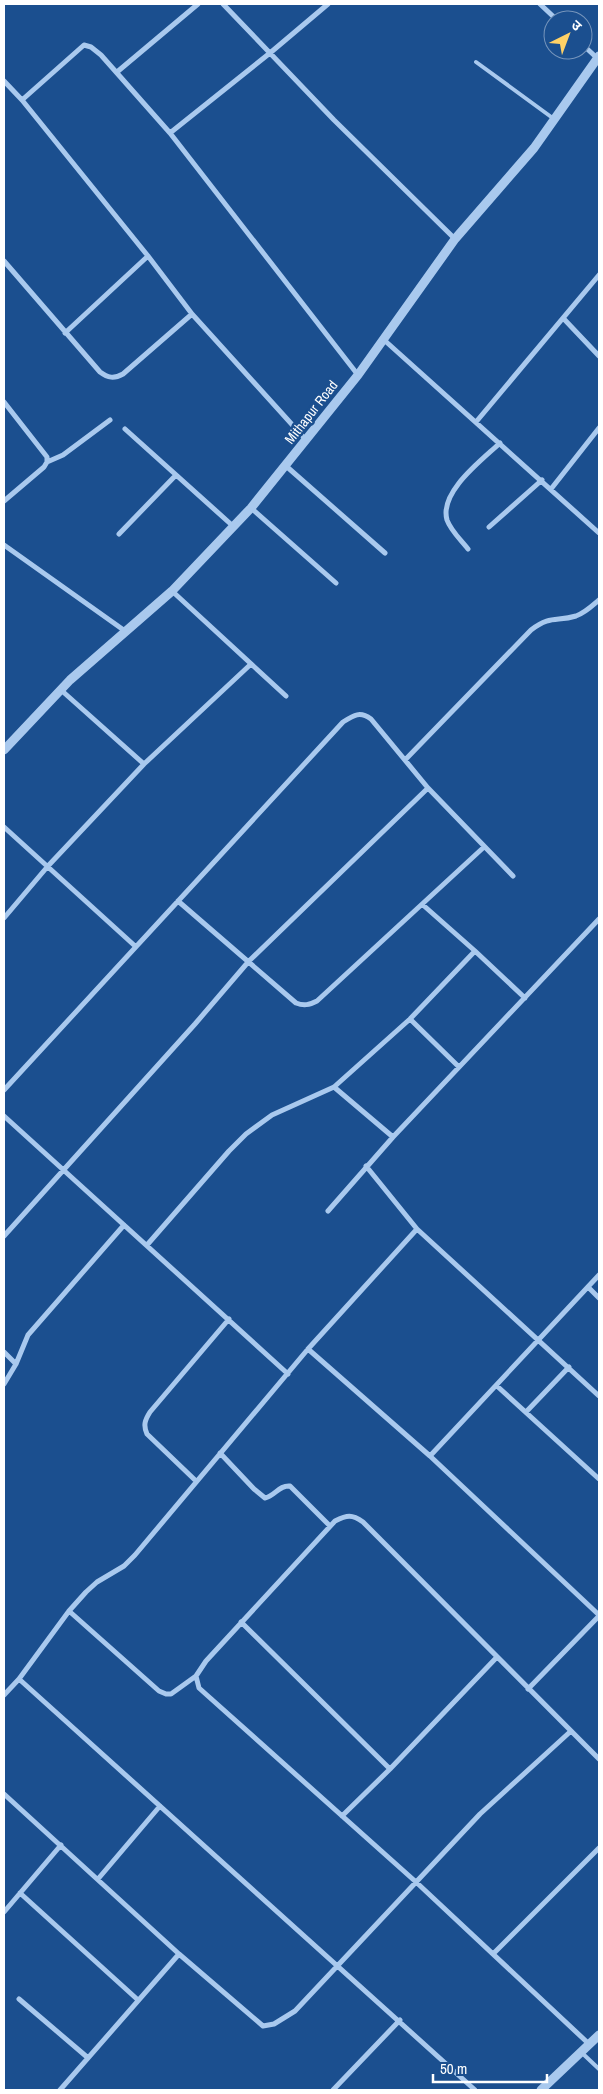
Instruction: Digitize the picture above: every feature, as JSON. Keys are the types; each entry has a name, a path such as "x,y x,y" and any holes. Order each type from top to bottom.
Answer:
{"street":[{"path":"117,72 198,4"},
{"path":"223,4 455,239"},
{"path":"170,133 328,4"},
{"path":"22,100 84,45 92,47 117,72 170,133 358,375"},
{"name":"Mithapur Road","path":"4,750 61,690 172,591 251,508 358,375 455,239 534,148 598,57"},
{"path":"4,81 22,100 148,256 192,314 307,440"},
{"path":"65,333 148,256"},
{"path":"4,261 65,333 100,372 107,377 117,378 192,314"},
{"path":"476,422 599,275"},
{"path":"563,318 599,356"},
{"path":"383,338 599,532"},
{"path":"4,402 44,452 47,462"},
{"path":"4,501 47,462 62,455 110,420"},
{"path":"551,489 599,428"},
{"path":"125,429 234,527"},
{"path":"468,549 448,523 447,508 458,483 500,443"},
{"path":"286,466 385,553"},
{"path":"118,534 176,475"},
{"path":"489,527 542,480"},
{"path":"251,508 336,583"},
{"path":"4,545 125,631"},
{"path":"172,591 286,696"},
{"path":"405,760 530,630 543,621 576,616 588,610 599,600"},
{"path":"4,918 48,866 144,764 252,664"},
{"path":"61,690 144,764"},
{"path":"4,1090 343,722 358,713 365,714 372,719 428,788 513,876"},
{"path":"4,1236 195,1024 249,961 428,788"},
{"path":"4,827 135,946"},
{"path":"178,901 296,1003 303,1005 311,1004 317,1001 423,905 484,847"},
{"path":"423,905 476,951 525,998"},
{"path":"328,1211 366,1166 599,919"},
{"path":"147,1245 246,1134 272,1115 334,1087 410,1019 476,951"},
{"path":"410,1019 458,1067"},
{"path":"334,1087 393,1137"},
{"path":"4,1116 288,1374"},
{"path":"366,1166 417,1228 599,1396"},
{"path":"4,1384 16,1364 24,1343 40,1319 124,1225"},
{"path":"5,1692 19,1679 68,1611 97,1582 124,1566 135,1555 308,1348 417,1228"},
{"path":"430,1456 599,1275"},
{"path":"588,1287 599,1298"},
{"path":"196,1482 147,1434 144,1421 229,1319"},
{"path":"308,1348 430,1456 599,1615 528,1689"},
{"path":"4,1352 16,1364"},
{"path":"526,1412 569,1367"},
{"path":"497,1386 599,1479"},
{"path":"220,1453 265,1498 270,1497 281,1488 290,1486 330,1526"},
{"path":"68,1611 159,1692 171,1694 196,1676 206,1661 335,1520 346,1515 354,1516 363,1522 599,1759"},
{"path":"242,1622 390,1769"},
{"path":"342,1816 390,1769 497,1657"},
{"path":"196,1676 200,1688 494,1953 589,2044"},
{"path":"19,1679 400,2020 475,2090"},
{"path":"4,1794 179,1954 263,2026 274,2024 295,2011 480,1814 571,1731"},
{"path":"98,1879 160,1806"},
{"path":"4,1912 61,1846"},
{"path":"494,1953 599,1848"},
{"path":"20,1893 138,2000"},
{"path":"60,2090 179,1954"},
{"path":"20,1999 87,2057"},
{"path":"333,2090 400,2020"},
{"path":"541,2090 599,2035"}],"lane":[{"path":"476,62 554,119"},
{"path":"581,2052 599,2069"}]}
